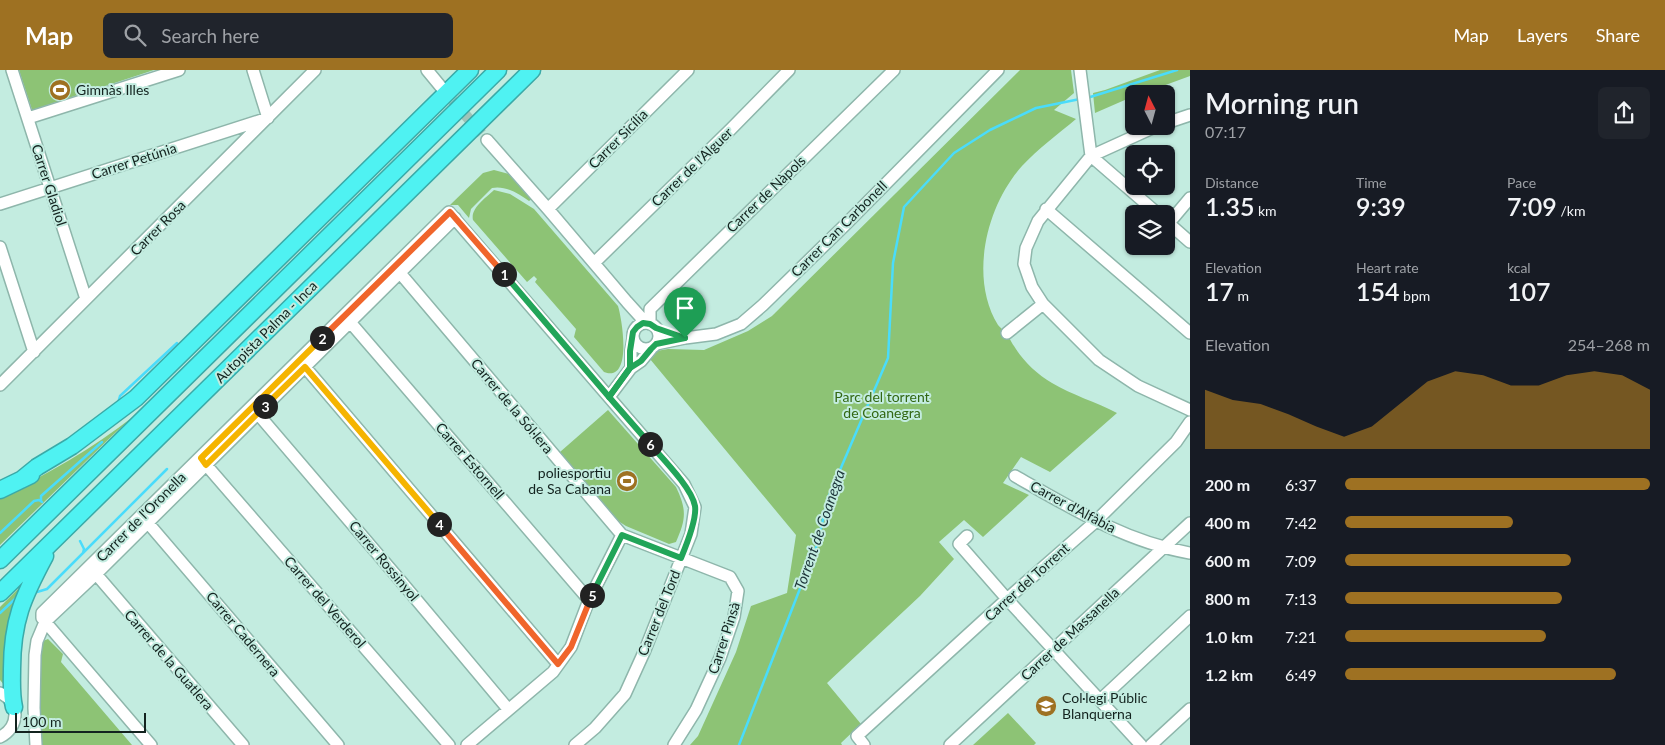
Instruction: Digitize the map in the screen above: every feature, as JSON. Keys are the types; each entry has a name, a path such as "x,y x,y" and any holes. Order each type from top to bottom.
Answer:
{"highway":[{"path":"20,480 106,422 158,378 470,70"},
{"name":"Autopista Palma - Inca","path":"0,560 498,70"},
{"name":"Autopista Palma - Inca","path":"0,594 532,70"},
{"path":"0,490 50,467 110,429 199,364"},
{"path":"5,696 12,694 16,624 29,587 54,540"}],"street":[{"name":"Carrer Gladiol","path":"12,70 86,299"},
{"path":"28,118 179,70"},
{"path":"253,70 268,118"},
{"name":"Carrer Rosa","path":"0,385 315,70"},
{"path":"427,70 441,87"},
{"name":"Carrer Sicília","path":"548,209 688,70"},
{"name":"Carrer de l'Alguer","path":"594,263 789,70"},
{"name":"Carrer de Nàpols","path":"651,325 650,309 894,70"},
{"name":"Carrer Can Carbonell","path":"651,325 685,338 716,334 741,324 844,226 998,70"},
{"path":"1080,70 1091,156 1148,205"},
{"path":"1175,120 1190,115"},
{"name":"Carrer Petúnia","path":"0,204 268,118"},
{"path":"1137,135 1091,156 1046,209 1031,232 1024,264 1032,287 1043,304 1082,344 1113,370 1155,395 1190,410"},
{"path":"487,140 627,302 659,334 654,346 641,361 630,368 609,397"},
{"path":"1175,214 1190,198"},
{"path":"1046,209 1190,333"},
{"name":"Carrer de l'Oronella","path":"400,273 258,414 204,461 43,612 41,616 45,622 148,523 204,461 450,212 456,218 400,273"},
{"name":"Carrer del Tord","path":"456,218 684,484 695,507 691,534 645,650 625,694 595,728 575,745"},
{"path":"1175,228 1190,242"},
{"path":"0,247 34,352"},
{"name":"Carrer de la Sól·lera","path":"400,273 622,535 681,558"},
{"path":"627,302 633,336 640,348 685,338"},
{"path":"1007,333 1043,304"},
{"name":"Carrer Estornell","path":"350,322 589,600"},
{"path":"630,368 630,351 633,336 640,325 651,325"},
{"path":"305,367 558,664"},
{"name":"Carrer Rossinyol","path":"258,414 399,578 508,709"},
{"name":"Carrer del Torrent","path":"860,741 1007,599 1095,522 1176,442 1190,422"},
{"name":"Carrer del Verderol","path":"204,461 449,745"},
{"name":"Carrer d'Alfàbia","path":"1015,476 1095,522 1163,548 1190,553"},
{"name":"Carrer Cadernera","path":"148,523 338,745"},
{"name":"Carrer de Massanella","path":"950,745 1190,523"},
{"path":"467,745 553,672 571,647 589,600 622,535"},
{"path":"967,536 959,544 1007,599 1142,745"},
{"name":"Carrer Pinsà","path":"674,745 696,710 720,658 734,617 738,591 730,577 681,558"},
{"name":"Carrer de la Guatlera","path":"96,574 243,745"},
{"path":"1100,700 1190,616"},
{"path":"36,745 34,708 35,656 37,641 45,622 151,745"},
{"path":"5,696 15,717 14,726 10,735 5,740"},
{"path":"1151,745 1190,709"}],"green space":[{"name":"Gimnàs Illes","path":"19,70 154,70 32,110"},
{"name":"Parc del torrent de Coanegra","path":"1020,70 1071,70 1074,93 1054,110 1076,119 1022,166 1009,182 999,201 991,221 983,265 984,286 989,306 998,325 1007,334 1026,362 1036,371 1060,387 1117,413 1050,472 1021,457 1003,483 1029,495 983,537 964,520 939,542 954,559 920,596 827,683 861,724 841,743 842,745 690,745 698,736 736,652 751,606 787,593 796,535 645,353 668,349 704,350 748,331 772,316"},
{"path":"1160,70 1190,70 1190,76 1166,85 1125,85 1125,100 1095,113 1093,93"},
{"path":"494,170 509,174 532,199 529,201 507,189 497,187 492,188 471,209 469,218 458,205 450,205 483,173"},
{"path":"494,190 510,194 534,209 618,306 622,323 623,348 619,368 613,373 604,372 574,337 576,329 535,282 537,279 534,276 527,282 473,220 476,207"},
{"name":"poliesportiu de Sa Cabana","path":"608,410 676,487 684,514 682,527 676,542 669,544 626,526 615,519 560,452"},
{"path":"134,416 0,545 0,497 70,460"},
{"path":"23,584 5,686 0,680 0,607"},
{"path":"48,639 63,654 61,662 132,745 42,745 40,705 41,644"},
{"path":"1008,713 1036,743 1034,745 973,745"}],"waterway":[{"name":"Torrent de Coanegra","path":"1087,98 1177,70"},
{"name":"Torrent de Coanegra","path":"739,745 817,545 828,498 888,358 893,263 904,207 954,153 990,130 1036,108 1080,99"},
{"path":"118,403 120,396 177,343"},
{"path":"41,501 41,496 102,442"},
{"path":"37,592 47,589 167,469"},
{"path":"0,533 34,501 39,500 42,502"},
{"path":"80,541 84,549 83,553"},
{"path":"0,613 16,598"}],"tunnel":[{"path":"442,88 487,140"}],"place":[{"name":"Gimnàs Illes","path":"60,90"},
{"name":"poliesportiu de Sa Cabana","path":"627,481"},
{"name":"Col·legi Públic Blanquerna","path":"1046,706"}],"route":[{"path":"685,338 646,323 637,327 633,332 630,368 628,371 609,397 684,484 695,507 691,534 681,558 622,535 589,600 571,647 558,664 305,367 206,465 201,458 450,212 609,397 630,368 641,361 656,344 685,338"}]}
